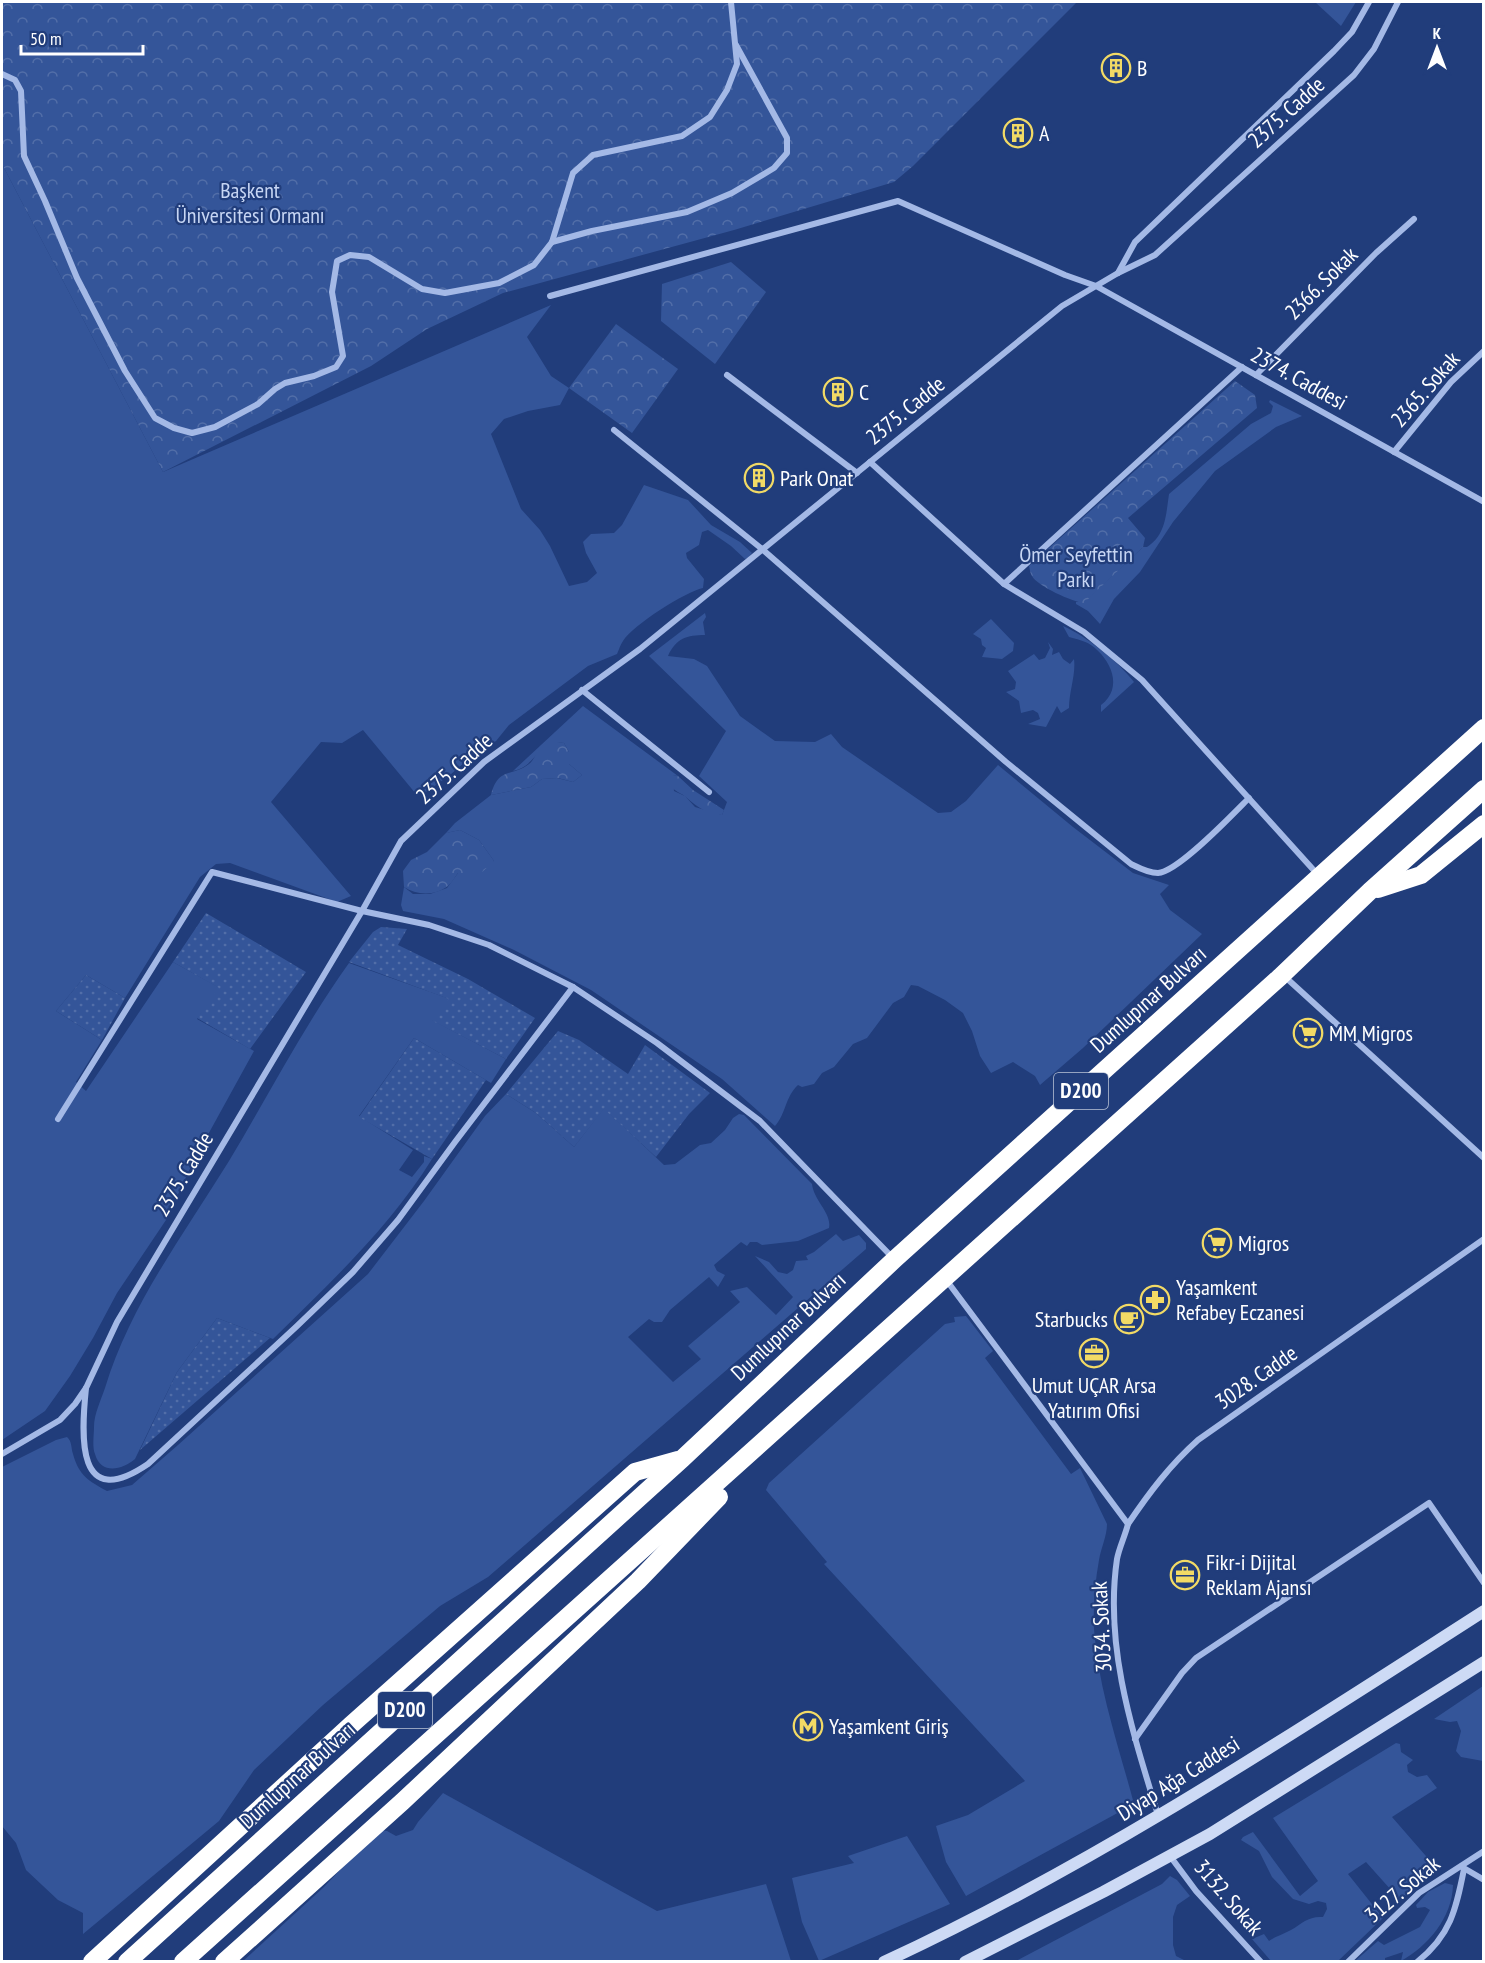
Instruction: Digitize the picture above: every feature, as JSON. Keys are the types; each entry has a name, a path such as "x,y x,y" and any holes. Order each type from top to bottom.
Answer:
{"highway":[{"name":"Dumlupınar Bulvarı","path":"127,1962 682,1459 895,1259 1484,728"},
{"name":"D200","path":"183,1962 1283,975 1370,891 1484,789"},
{"path":"1370,891 1420,875 1484,824"},
{"path":"92,1962 351,1725 635,1472 682,1459"},
{"path":"224,1962 402,1802 638,1581 720,1495 733,1470"}],"main road":[{"name":"Diyap Ağa Caddesi","path":"884,1962 975,1917 1091,1855 1484,1611"},
{"path":"965,1962 1210,1834 1484,1662"}],"street":[{"path":"2,74 15,80 21,91 24,156 77,278 125,371 155,418 174,428 192,433 215,427 258,404 274,389 285,383 314,376 336,367 343,356 332,292 337,261 350,255 369,257 422,289 445,293 499,282 534,266 552,242 573,173 593,155 682,136 710,117 727,90 737,64 731,2"},
{"name":"2375. Cadde","path":"1118,273 1135,242 1334,51 1352,32 1369,2"},
{"name":"2375. Cadde","path":"2,1454 60,1420 86,1388 117,1322 362,911 400,841 484,762 640,649 1062,306 1118,273 1155,255 1354,75 1374,49 1398,2"},
{"path":"552,242 592,231 687,212 732,193 774,168 787,153 787,138 736,43"},
{"name":"2374. Caddesi","path":"550,296 898,201 1065,275 1096,286 1484,502"},
{"name":"2366. Sokak","path":"1256,375 1376,253 1414,219"},
{"name":"2365. Sokak","path":"1394,452 1451,382 1484,351"},
{"path":"1004,584 1242,367"},
{"path":"727,375 857,473"},
{"path":"614,430 762,549 1006,762 1131,864 1145,871 1159,873 1177,865 1249,798"},
{"path":"870,462 1004,584 1084,632 1142,680 1319,876"},
{"path":"582,690 709,792"},
{"path":"58,1119 212,872 362,911 429,925 489,945 573,987 657,1043 760,1121 895,1259"},
{"path":"1283,975 1484,1158"},
{"path":"86,1388 83,1437 85,1454 92,1470 103,1479 115,1480 132,1475 148,1464 353,1272 398,1220 573,987"},
{"name":"3028. Cadde","path":"1128,1524 1160,1479 1198,1440 1484,1239"},
{"path":"945,1279 1128,1524"},
{"path":"1135,1739 1182,1672 1196,1658 1429,1503 1484,1582"},
{"name":"3034. Sokak","path":"1128,1524 1117,1557 1114,1602 1118,1655 1135,1739 1158,1815"},
{"name":"3127. Sokak","path":"1348,1962 1411,1900 1484,1851"},
{"name":"3132. Sokak","path":"1170,1856 1196,1892 1261,1962"},
{"path":"1418,1962 1439,1942 1449,1925 1457,1905 1462,1867 1484,1880"}],"green space":[{"name":"Başkent Üniversitesi Ormanı","path":"2,2 1077,2 913,166 894,182 734,230 503,293 427,329 371,366 163,472 2,164"},
{"path":"1315,2 1356,2 1341,26"},
{"path":"2,164 163,472 551,305 527,337 551,376 569,388 560,405 528,411 504,419 491,434 521,509 540,530 550,546 569,586 587,582 597,573 583,542 591,534 614,533 622,525 644,485 688,500 711,525 740,542 752,553 745,559 708,530 702,532 699,545 686,553 687,558 704,579 703,588 684,596 648,618 629,634 617,654 588,666 509,725 496,741 472,756 426,792 416,794 363,730 342,743 321,742 271,802 351,896 337,902 230,863 216,864 200,877 125,998 86,975 56,1011 102,1040 76,1082 86,1091 173,962 220,988 197,1019 254,1051 194,1160 166,1220 117,1293 70,1376 45,1411 2,1440"},
{"path":"731,262 766,292 715,364 661,321 662,284"},
{"path":"616,324 678,369 632,433 569,388"},
{"name":"Ömer Seyfettin Parkı","path":"1235,381 1255,395 1257,408 1128,518 1145,538 1143,547 1084,603 1056,593 1035,580 1029,566"},
{"path":"1270,400 1302,416 1276,427 1215,471 1173,522 1140,572 1114,599 1100,624 1088,611 1076,604 1076,602 1084,602 1143,547 1153,542 1164,524 1169,494 1251,424 1271,413 1273,406"},
{"path":"705,613 706,617 703,622 705,635 678,641 668,656 694,659 707,666 740,716 775,741 815,742 831,734 842,747 938,813 951,812 966,801 998,765 1133,873 1169,885 1160,894 1170,910 1202,934 1083,1048 1040,1085 1035,1076 1013,1062 991,1073 980,1056 963,1013 945,1000 918,986 911,985 904,997 893,1003 867,1038 853,1044 834,1067 822,1073 814,1084 802,1087 798,1085 790,1095 775,1126 722,1079 591,990 514,950 444,919 403,911 401,905 404,887 413,894 430,894 447,888 458,873 494,861 479,840 460,830 446,833 455,823 491,795 531,787 542,779 557,778 573,782 582,775 569,764 569,752 564,743 548,745 528,764 513,771 583,706 678,776 673,775 674,791 685,796 695,807 722,815 727,802 699,776 726,731 649,656"},
{"path":"991,619 1014,643 1013,651 1002,659 982,657 986,648 982,645 981,639 973,634"},
{"path":"1063,626 1101,650 1134,682 1101,712 1101,705 1112,690 1112,674 1109,666 1091,645 1069,637"},
{"path":"1048,642 1053,649 1052,655 1059,652 1070,664 1074,659 1074,665 1069,708 1061,713 1057,706 1046,727 1028,724 1040,719 1038,713 1033,710 1021,713 1019,701 1006,692 1015,689 1016,682 1008,671 1034,654 1039,660 1045,658 1050,648"},
{"path":"552,742 564,743 569,752 569,764 582,775 573,782 558,778 542,779 531,787 491,795 494,786 502,776 529,764 540,749"},
{"path":"673,775 678,776 693,790 724,810 722,815 703,810 675,790 668,782"},
{"path":"460,830 479,840 494,861 479,875 458,873 447,887 440,891 419,893 404,887 403,871 411,860 427,852 446,833"},
{"path":"206,913 306,972 250,1049 197,1018 219,988 173,962"},
{"path":"381,927 407,929 398,945 468,979 535,1018 506,1059 431,1020 449,999 349,962 373,932"},
{"path":"349,963 450,999 432,1020 506,1059 491,1083 414,1038 359,1116 413,1150 399,1170 412,1177 424,1162 424,1156 432,1159 415,1184 358,1254 273,1339 217,1318 177,1372 135,1459 118,1468 107,1468 98,1461 94,1451 94,1422 116,1357 129,1328 143,1299 229,1161 287,1060"},
{"path":"86,975 125,998 102,1040 56,1011"},
{"path":"558,1031 579,1040 628,1074 645,1045 710,1093 689,1114 656,1157 604,1109 574,1147 536,1113 506,1094"},
{"path":"414,1038 486,1080 432,1159 359,1117"},
{"path":"506,1094 536,1113 574,1147 604,1108 664,1165 675,1164 700,1145 711,1143 725,1130 733,1118 739,1114 744,1115 812,1184 828,1217 829,1228 798,1241 762,1245 750,1242 747,1246 741,1242 714,1265 717,1271 725,1275 718,1287 709,1277 670,1310 662,1322 649,1319 628,1337 673,1382 701,1359 688,1346 740,1302 730,1291 747,1287 776,1315 793,1297 755,1256 769,1262 778,1272 787,1274 793,1270 796,1261 808,1260 806,1256 836,1234 843,1241 859,1235 866,1243 866,1249 488,1577 440,1606 323,1705 254,1770 219,1821 83,1934 83,1913 58,1900 26,1870 16,1843 2,1826 2,1467 56,1440 67,1437 78,1468 90,1481 107,1491 132,1485 368,1274 485,1116"},
{"path":"966,1316 993,1351 985,1358 1071,1474 1080,1468 1107,1524 1096,1577 1094,1629 1096,1651 1104,1695 1134,1804 966,1896 946,1862 936,1826 968,1815 1025,1781 824,1564 827,1562 766,1490 769,1483 945,1324 955,1322 954,1317"},
{"path":"217,1318 270,1338 140,1450 177,1372"},
{"path":"1483,1686 1483,1761 1461,1757 1456,1751 1461,1731 1457,1721 1434,1719"},
{"path":"1396,1743 1400,1744 1401,1752 1413,1760 1407,1765 1408,1772 1417,1777 1427,1775 1437,1788 1392,1817 1432,1863 1429,1868 1434,1871 1432,1876 1400,1900 1366,1862 1348,1874 1383,1918 1338,1961 1271,1961 1252,1939 1264,1934 1269,1941 1309,1919 1323,1917 1327,1909 1326,1903 1318,1901 1309,1904 1293,1899 1272,1877 1259,1851 1241,1840 1253,1832 1300,1896 1318,1881 1273,1818"},
{"path":"443,1793 657,1911 766,1884 791,1961 242,1962 324,1887 372,1836 380,1830 396,1836 413,1830"},
{"path":"907,1836 950,1904 819,1961 802,1922 792,1878 854,1863 848,1856"},
{"path":"1170,1876 1177,1880 1190,1896 1177,1905 1173,1917 1173,1945 1176,1956 1186,1961 1016,1961 1162,1884"},
{"path":"1445,1883 1453,1885 1452,1897 1443,1920 1429,1939 1411,1955 1401,1961 1403,1952 1385,1958 1385,1961 1355,1961 1378,1941 1384,1945 1420,1927 1430,1910 1425,1907 1417,1908 1416,1905 1428,1892"}],"place":[{"name":"B","path":"1116,68"},
{"name":"A","path":"1018,133"},
{"name":"C","path":"838,392"},
{"name":"Park Onat","path":"759,478"},
{"name":"MM Migros","path":"1308,1033"},
{"name":"Migros","path":"1217,1243"},
{"name":"Yaşamkent Refabey Eczanesi","path":"1155,1300"},
{"name":"Starbucks","path":"1129,1319"},
{"name":"Umut UÇAR Arsa Yatırım Ofisi","path":"1094,1353"},
{"name":"Fikr-i Dijital Reklam Ajansı","path":"1185,1575"},
{"name":"Yaşamkent Giriş","path":"808,1726"}]}
